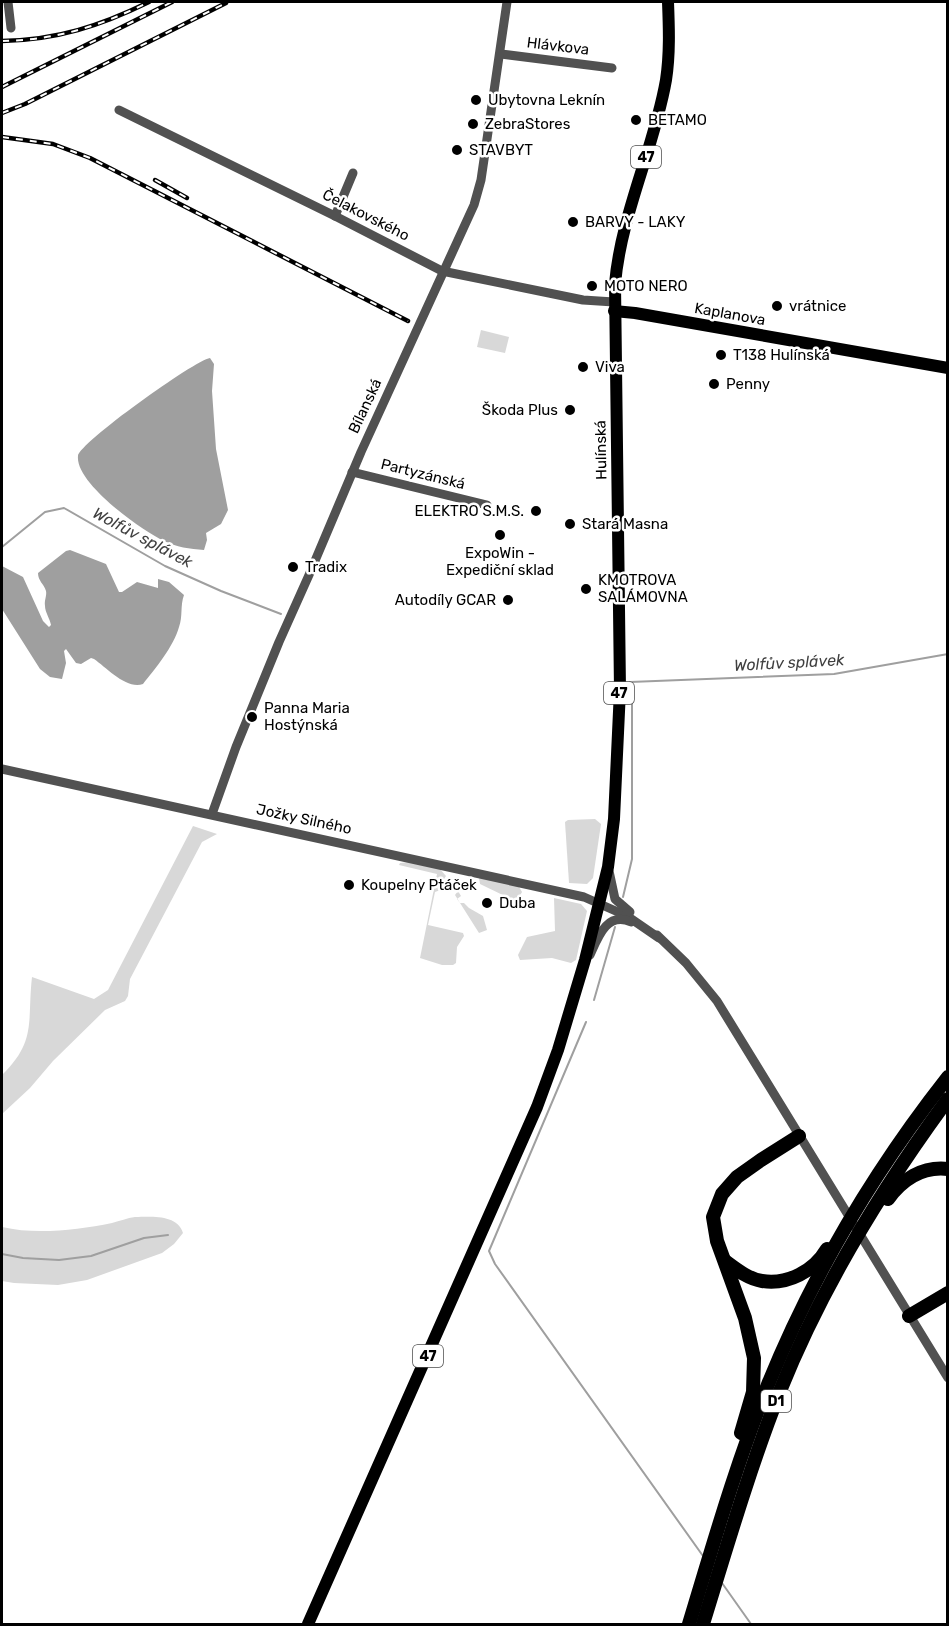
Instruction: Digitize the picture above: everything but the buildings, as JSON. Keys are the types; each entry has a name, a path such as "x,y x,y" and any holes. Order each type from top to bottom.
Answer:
{"highway":[{"name":"D1","path":"689,1624 729,1493 767,1386 793,1329 819,1276 861,1201 915,1120 948,1077"},
{"name":"D1","path":"703,1624 738,1506 781,1389 818,1308 870,1212 948,1099"},
{"path":"729,1493 728,1477 753,1392 755,1374 751,1336 717,1241 713,1217 722,1194 737,1177 799,1136"},
{"name":"D1","path":"851,1245 865,1233 898,1186 931,1169 948,1169"},
{"name":"D1","path":"724,1261 763,1281 781,1282 799,1275 814,1265 843,1222 861,1201"},
{"path":"909,1316 948,1293"}],"main road":[{"name":"Hulínská","path":"599,903 608,867 616,779 620,690 614,307 616,266 626,221 652,138 666,79 669,41 668,2"},
{"name":"Kaplanova","path":"614,307 635,313 948,368"},
{"name":"47","path":"308,1624 529,1128 558,1050 582,971 599,903"}],"street":[{"path":"8,2 11,28"},
{"name":"Bílanská","path":"212,814 257,694 352,472 474,205 482,180 507,2"},
{"name":"Hlávkova","path":"501,54 612,68"},
{"name":"Čelakovského","path":"118,110 335,216 442,272 614,307"},
{"path":"335,216 352,173"},
{"name":"Partyzánská","path":"352,472 487,505"},
{"name":"Jožky Silného","path":"2,769 534,885 599,903 627,916 662,940"},
{"path":"608,867 615,899 645,923 693,970 717,1001 948,1378"},
{"path":"582,971 602,930 612,921 627,920 662,940"}],"shaded area":[{"path":"481,330 509,337 505,353 477,347"},
{"path":"210,358 214,364 212,391 216,449 228,510 221,524 206,533 207,540 204,550 169,543 140,527 98,492 80,467 78,456 83,448 116,420 183,372"},
{"path":"70,550 106,564 119,592 137,582 158,588 158,579 169,582 184,595 177,634 164,657 143,684 130,684 124,681 91,658 81,664 76,663 66,649 64,651 66,663 62,679 50,677 40,669 2,609 2,566 23,577 43,621 49,627 51,625 46,611 46,591 38,573"},
{"path":"595,819 601,824 593,878 587,884 569,883 565,822"},
{"path":"193,826 217,834 202,842 130,979 128,996 125,1001 105,1010 2,1114 2,1075 21,1052 26,1041 30,1018 32,977 94,999 108,990"},
{"path":"409,862 439,868 446,876 442,882 443,889 435,892 428,925 463,933 464,936 457,947 456,963 453,965 442,965 420,958 437,874 399,865"},
{"path":"479,878 518,885 522,892 518,899 511,899 480,884"},
{"path":"458,891 461,896 457,899 455,895"},
{"path":"554,898 581,904 587,911 576,960 571,963 552,958 520,960 518,955 527,937 555,931"},
{"path":"460,903 464,903 483,916 487,930 479,933"},
{"path":"135,1217 156,1217 175,1222 183,1233 162,1253 87,1280 58,1285 2,1281 2,1227 29,1231 57,1231 99,1226"}],"waterway":[{"name":"Wolfův splávek","path":"2,547 45,512 64,508 165,566 281,614"},
{"name":"Wolfův splávek","path":"630,682 834,674 948,654"},
{"path":"623,897 632,859 632,682"},
{"path":"594,1000 615,927"},
{"path":"586,1022 489,1251 495,1264 703,1556"},
{"path":"2,1254 59,1260 91,1256 144,1238 168,1235"},
{"path":"722,1583 751,1624"}],"railway":[{"path":"2,41 60,35 95,25 149,2"},
{"path":"2,87 172,2"},
{"path":"2,113 25,104 226,3"},
{"path":"2,137 53,144 90,158 408,321"},
{"path":"155,180 187,198"}],"place":[{"name":"Ubytovna Leknín","path":"476,100"},
{"name":"BETAMO","path":"636,120"},
{"name":"ZebraStores","path":"473,124"},
{"name":"STAVBYT","path":"457,150"},
{"name":"BARVY - LAKY","path":"573,222"},
{"name":"MOTO NERO","path":"592,286"},
{"name":"vrátnice","path":"777,306"},
{"name":"T138 Hulínská","path":"721,355"},
{"name":"Viva","path":"583,367"},
{"name":"Penny","path":"714,384"},
{"name":"Škoda Plus","path":"570,410"},
{"name":"ELEKTRO S.M.S.","path":"536,511"},
{"name":"Stará Masna","path":"570,524"},
{"name":"ExpoWin - Expediční sklad","path":"500,535"},
{"name":"Tradix","path":"293,567"},
{"name":"KMOTROVA SALÁMOVNA","path":"586,589"},
{"name":"Autodíly GCAR","path":"508,600"},
{"name":"Panna Maria Hostýnská","path":"252,717"},
{"name":"Koupelny Ptáček","path":"349,885"},
{"name":"Duba","path":"487,903"}]}
